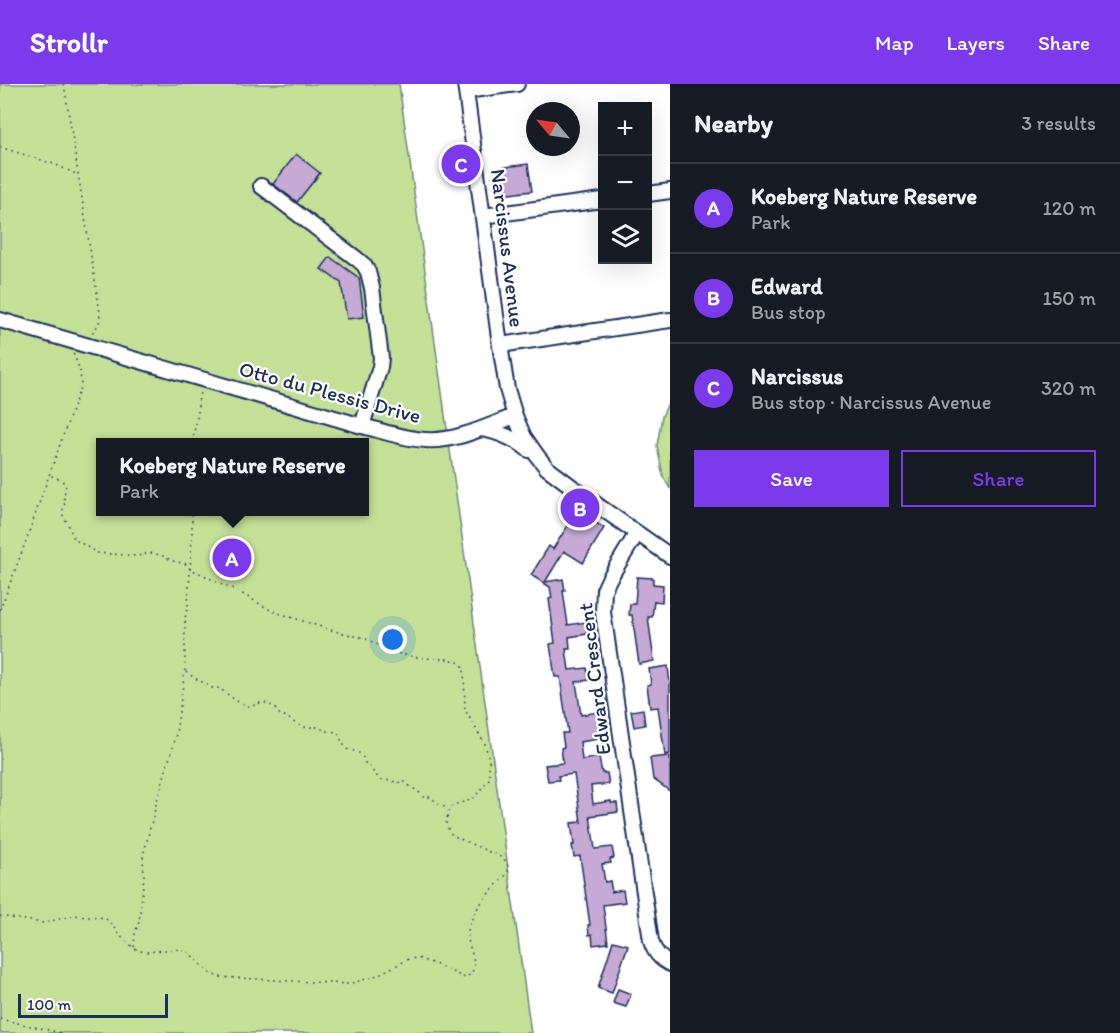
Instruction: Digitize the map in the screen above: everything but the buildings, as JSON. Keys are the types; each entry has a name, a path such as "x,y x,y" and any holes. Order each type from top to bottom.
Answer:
{"street":[{"path":"466,88 517,84"},
{"name":"Narcissus Avenue","path":"466,88 500,345 507,389 515,416"},
{"path":"261,186 357,259 368,272 381,358 363,426"},
{"path":"652,193 670,190"},
{"path":"483,216 598,201"},
{"name":"Otto du Plessis Drive","path":"0,320 78,348 204,380 406,437 428,440 459,435 515,416"},
{"path":"500,345 670,320"},
{"path":"515,416 524,436 547,468 670,556"},
{"path":"481,429 505,434 538,457"},
{"name":"Edward Crescent","path":"637,533 604,590 603,612 650,933 653,948 670,964"}],"path":[{"path":"0,610 81,385 78,348 99,324 100,313 64,84"},
{"path":"0,147 54,164 77,175"},
{"path":"193,438 198,400 204,380"},
{"path":"0,916 43,923 75,915 99,917 106,919 118,934 140,951 186,950 210,973 233,979 348,984 373,978 409,959 417,958 465,978 474,970 475,964 468,941 472,920 487,894 508,873 507,863 503,858 472,845 450,832 446,824 449,809 453,805 474,798 489,779 489,759 484,744 465,710 464,667 449,659 422,658 395,653 364,638 272,611 232,588 190,569 186,564 160,555 149,553 138,556 101,554 74,538 63,517 65,484 63,480 49,475"},
{"path":"134,948 144,876 143,856 175,740 185,671 185,618 188,605 192,516"},
{"path":"185,671 214,689 219,688 245,705 251,707 258,702 263,702 274,706 279,715 288,717 301,726 308,728 314,726 337,732 346,749 362,754 365,763 380,779 392,779 397,783 404,781 419,791 423,797 431,797 449,809"},
{"path":"0,1018 62,1033"}],"green space":[{"path":"0,84 399,84 531,1033 0,1033"},
{"path":"670,399 670,489 663,476 657,446 662,416"}],"place":[{"name":"Narcissus","path":"461,164"},
{"name":"Edward","path":"580,508"},
{"name":"Koeberg Nature Reserve","path":"232,558"}]}
